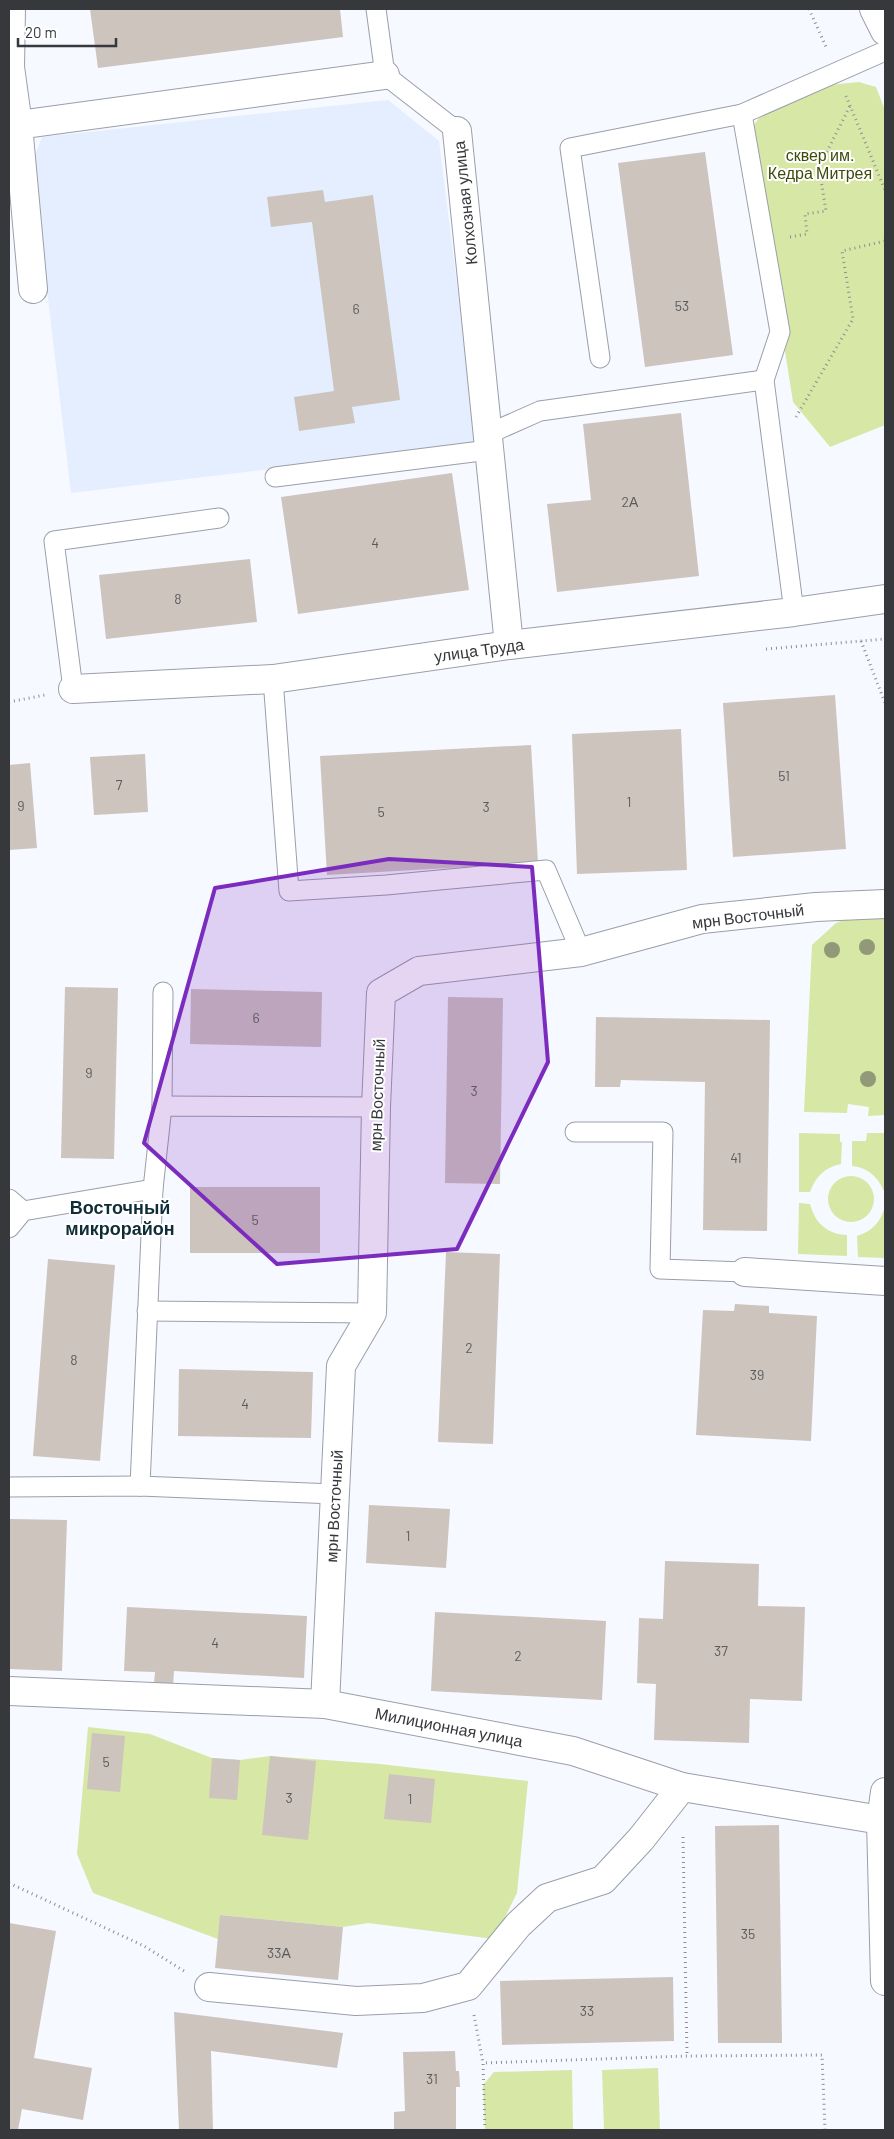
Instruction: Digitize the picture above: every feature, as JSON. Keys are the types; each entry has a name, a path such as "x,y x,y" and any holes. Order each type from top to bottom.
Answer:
{"street":[{"path":"11,9 9,67 18,125 33,289"},
{"path":"874,9 885,31"},
{"path":"18,125 385,75"},
{"name":"Колхозная улица","path":"457,131 509,645"},
{"name":"улица Труда","path":"73,689 273,679 509,645 794,612 885,599"},
{"name":"мрн Восточный","path":"325,1704 341,1366 372,1313 376,1107 381,993 419,971 582,952 702,919 816,907 885,904"},
{"path":"745,1272 885,1281"},
{"name":"Милиционная улица","path":"9,1691 325,1704 574,1750 682,1787 883,1820"},
{"path":"209,1987 356,2002 423,1998 468,1986 518,1925 547,1898 604,1880 641,1839 682,1787"},
{"path":"885,1792 883,1820 885,1981"}],"lane":[{"path":"376,9 385,75"},
{"path":"600,358 570,148 742,114 885,51"},
{"name":"Колхозная улица","path":"385,75 457,131"},
{"path":"742,114 780,332 764,380 794,612"},
{"path":"276,477 488,442 540,411 764,380"},
{"path":"73,689 54,542 218,518"},
{"path":"273,679 289,891 386,885 546,870 582,952"},
{"path":"140,1486 153,1189 162,1106 163,992"},
{"path":"162,1106 376,1107"},
{"path":"575,1132 663,1132 660,1269 745,1272"},
{"path":"9,1228 23,1211 153,1189"},
{"path":"9,1198 23,1211"},
{"path":"148,1311 372,1313"},
{"path":"9,1487 140,1486 334,1494"}],"path":[{"path":"764,241 807,234 805,214 826,211 819,167 850,106"},
{"path":"774,455 853,319 842,251 885,241"},
{"path":"861,641 885,703"},
{"path":"682,1787 687,2056"},
{"path":"9,1883 144,1946 209,1987"},
{"path":"468,1986 483,2063 485,2130"},
{"path":"483,2063 687,2056 822,2055 825,2130"}],"highlighted area":[{"path":"389,859 532,867 548,1062 457,1249 277,1264 144,1143 215,888"}],"shaded area":[{"path":"388,100 439,141 477,444 71,493 32,163 42,137"}],"green space":[{"name":"сквер им. Кедра Митрея","path":"859,82 876,87 885,110 885,425 830,447 793,402 750,130 760,117 829,85"},
{"path":"854,916 885,916 885,1115 868,1116 869,1107 848,1104 847,1113 804,1112 812,945 836,923"},
{"path":"799,1133 840,1134 840,1142 842,1142 841,1164 830,1167 822,1173 815,1181 810,1192 799,1192"},
{"path":"867,1133 885,1133 885,1193 869,1171 852,1166 852,1141 866,1141"},
{"path":"847,1176 855,1176 864,1180 870,1186 874,1199 870,1212 864,1218 855,1222 847,1222 838,1218 832,1212 828,1203 828,1195 832,1186 838,1180"},
{"path":"799,1203 810,1204 815,1217 828,1230 847,1235 847,1256 798,1254"},
{"path":"885,1207 885,1258 858,1257 857,1236 875,1225"},
{"path":"88,1727 150,1734 212,1758 240,1760 270,1756 380,1764 528,1781 517,1893 494,1939 368,1923 343,1927 221,1915 218,1939 93,1893 77,1854"},
{"path":"658,2068 660,2130 604,2130 602,2070"},
{"path":"572,2070 573,2130 485,2130 483,2085 494,2072"}],"building":[{"path":"90,9 340,9 343,37 98,68"},
{"path":"705,152 733,355 645,367 618,163"},
{"path":"323,190 325,202 373,195 400,400 352,407 355,423 299,431 294,397 334,391 312,222 271,227 267,197"},
{"path":"681,413 699,576 557,592 547,504 591,500 583,424"},
{"path":"452,473 469,590 298,614 281,497"},
{"path":"250,559 257,622 106,639 99,575"},
{"path":"835,695 846,849 733,857 723,703"},
{"path":"681,729 687,870 577,874 572,734"},
{"path":"531,745 538,863 327,875 320,756"},
{"path":"145,754 148,812 94,815 90,757"},
{"path":"30,763 37,848 9,850 9,765"},
{"path":"65,987 118,988 114,1159 61,1158"},
{"path":"191,989 322,992 321,1047 190,1044"},
{"path":"448,997 503,998 500,1184 445,1183"},
{"path":"596,1017 770,1020 767,1231 703,1230 705,1082 621,1080 620,1087 595,1087"},
{"path":"190,1187 320,1187 320,1253 190,1253"},
{"path":"446,1252 500,1254 493,1444 438,1442"},
{"path":"48,1259 115,1265 100,1461 33,1456"},
{"path":"735,1304 769,1306 769,1313 817,1316 811,1441 696,1435 703,1310 734,1311"},
{"path":"179,1369 313,1372 311,1438 178,1436"},
{"path":"369,1505 450,1509 446,1568 366,1563"},
{"path":"9,1519 67,1520 62,1671 9,1669"},
{"path":"665,1561 759,1564 758,1606 805,1607 802,1701 750,1699 749,1743 654,1740 656,1684 637,1683 639,1618 663,1619"},
{"path":"127,1607 307,1616 304,1678 174,1671 173,1685 154,1684 155,1672 124,1671"},
{"path":"435,1612 606,1621 602,1700 431,1691"},
{"path":"92,1733 125,1736 120,1792 87,1789"},
{"path":"270,1756 316,1761 308,1840 262,1835"},
{"path":"212,1758 240,1760 237,1800 209,1798"},
{"path":"389,1774 435,1779 431,1823 384,1819"},
{"path":"779,1825 782,2043 718,2043 715,1826"},
{"path":"220,1915 343,1927 338,1980 215,1968"},
{"path":"9,1923 56,1931 34,2058 92,2068 83,2120 22,2109 18,2130 9,2130"},
{"path":"673,1977 674,2041 502,2045 500,1981"},
{"path":"174,2012 343,2033 337,2068 211,2051 213,2130 179,2130"},
{"path":"455,2051 456,2071 459,2071 460,2087 456,2087 456,2130 394,2130 394,2112 405,2111 403,2052"}],"district":[{"name":"Восточный микрорайон","path":"120,1218"}]}
